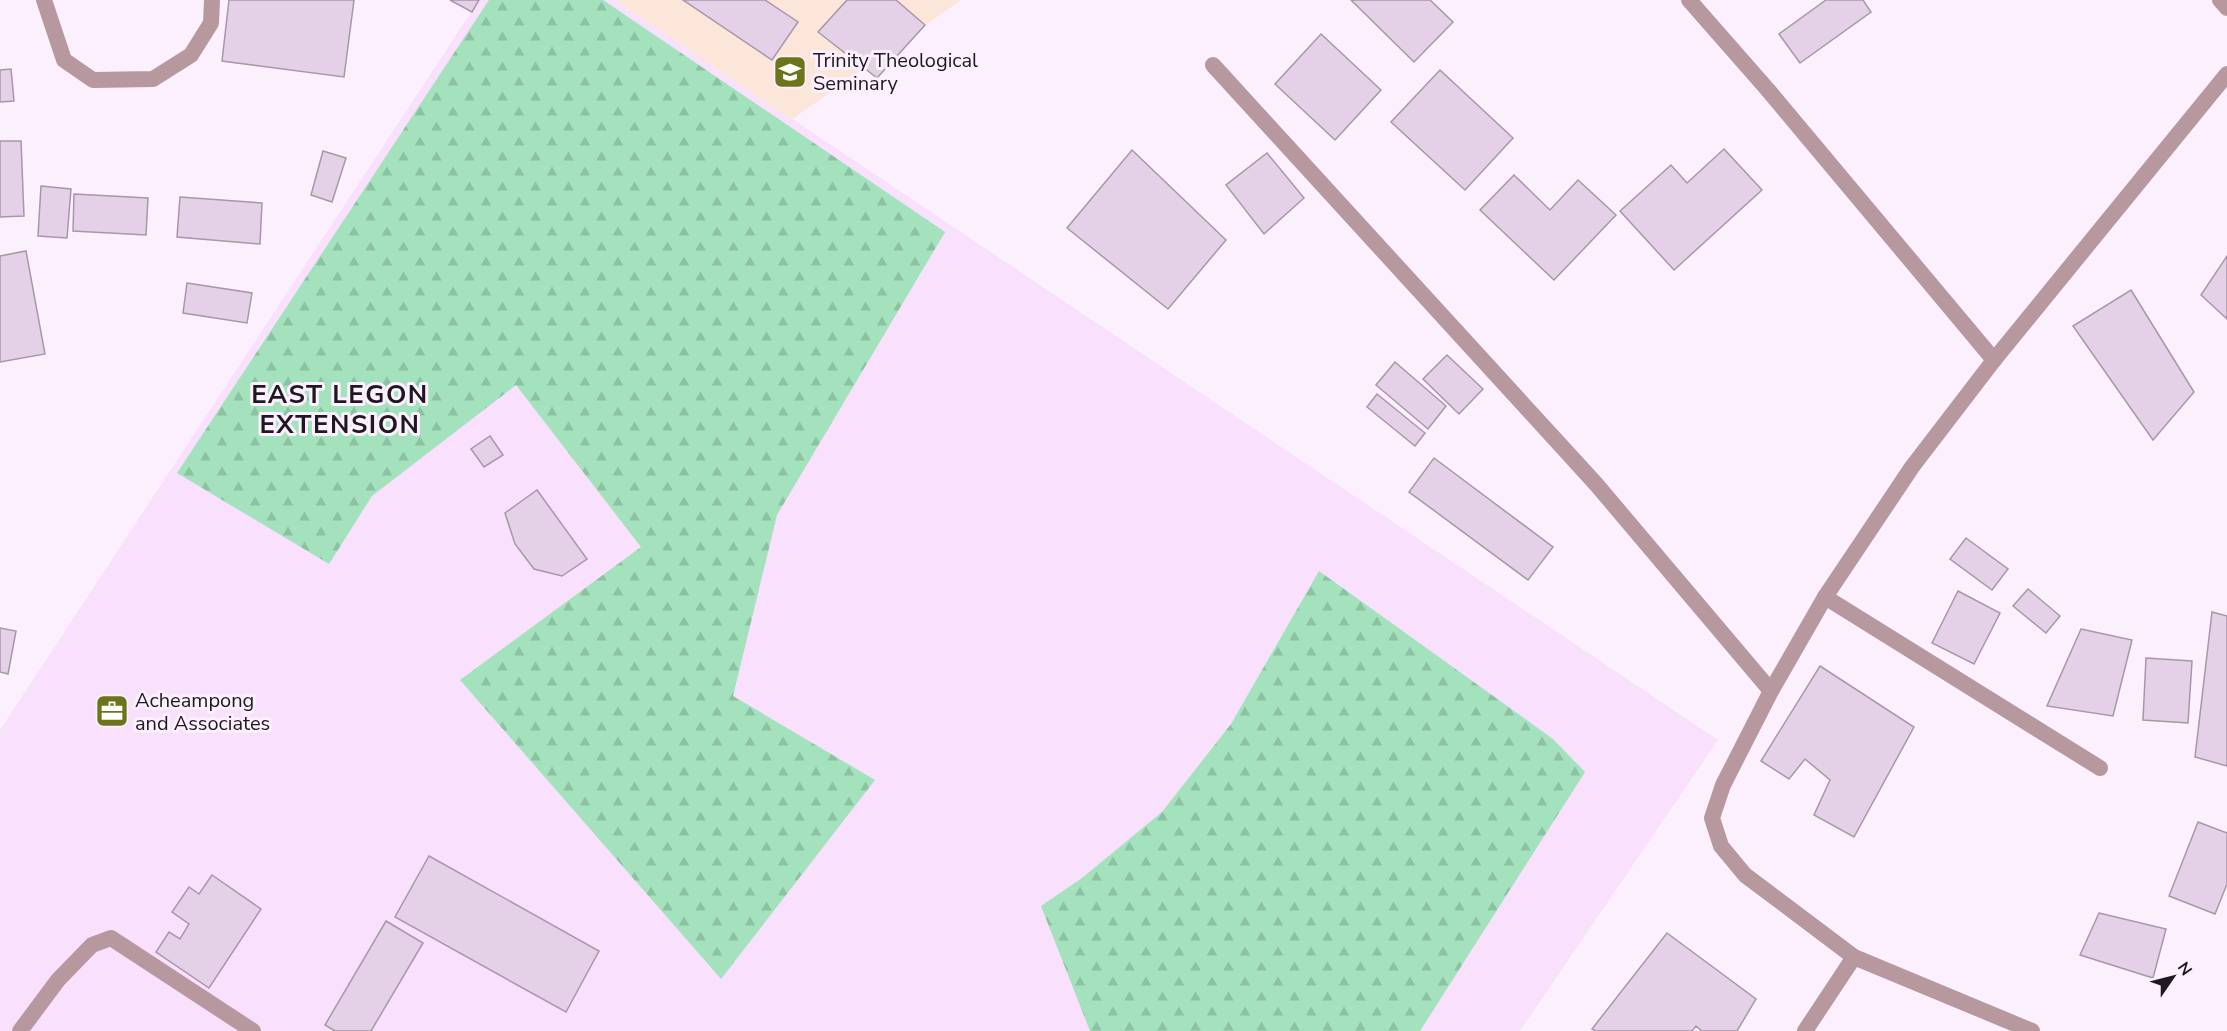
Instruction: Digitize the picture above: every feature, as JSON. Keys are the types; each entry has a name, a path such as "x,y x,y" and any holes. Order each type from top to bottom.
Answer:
{"street":[{"path":"44,0 64,60 93,80 153,79 191,55 211,23 212,0"},
{"path":"1689,0 1768,90 1994,360"},
{"path":"2220,0 2227,8"},
{"path":"1213,65 1596,484 1771,691"},
{"path":"2032,1031 1854,957 1745,875 1721,846 1712,818 1723,784 1771,691 1825,597 1912,467 1994,360 2227,74"},
{"path":"1825,597 2100,768"},
{"path":"20,1031 58,980 92,945 111,938 253,1031"},
{"path":"1805,1031 1854,957"}],"shaded area":[{"path":"479,0 615,0 1718,740 1520,1031 0,1031 0,730"},
{"name":"Trinity Theological Seminary","path":"615,0 961,0 791,120"}],"green space":[{"path":"489,0 603,0 945,232 777,515 733,696 875,780 721,979 460,680 641,547 516,385 372,496 329,564 177,473"},
{"path":"1319,571 1553,739 1585,772 1420,1031 1090,1031 1041,906 1082,878 1162,812 1231,724"}],"building":[{"path":"229,0 354,0 344,77 222,61"},
{"path":"450,0 479,0 472,12"},
{"path":"683,0 765,0 798,22 772,60"},
{"path":"847,0 896,0 925,25 877,78 818,32"},
{"path":"1351,0 1430,0 1453,22 1414,62"},
{"path":"1826,0 1863,0 1871,12 1800,63 1779,34"},
{"path":"1321,34 1381,90 1335,140 1275,84"},
{"path":"11,69 14,101 0,102 0,70"},
{"path":"1440,70 1513,138 1465,190 1391,122"},
{"path":"0,141 21,141 24,216 0,217"},
{"path":"1724,149 1762,190 1674,270 1620,211 1671,165 1687,183"},
{"path":"1132,150 1226,240 1168,309 1067,228"},
{"path":"323,151 346,158 332,202 311,195"},
{"path":"1267,153 1304,198 1264,234 1226,185"},
{"path":"1514,175 1550,210 1578,180 1616,215 1554,280 1480,210"},
{"path":"41,186 71,189 67,238 38,236"},
{"path":"74,194 148,198 146,235 73,231"},
{"path":"180,197 262,203 260,244 177,237"},
{"path":"26,251 45,354 0,362 0,256"},
{"path":"2227,256 2227,319 2201,295"},
{"path":"187,283 252,293 247,323 183,313"},
{"path":"2131,290 2194,392 2153,440 2073,326"},
{"path":"1447,355 1483,389 1459,414 1423,379"},
{"path":"1395,362 1446,406 1428,429 1376,385"},
{"path":"1377,394 1425,433 1415,446 1367,407"},
{"path":"490,436 503,455 484,467 471,449"},
{"path":"1434,458 1553,547 1528,580 1409,492"},
{"path":"537,490 587,559 562,576 534,569 515,544 505,513"},
{"path":"1966,538 2008,569 1992,590 1950,559"},
{"path":"2028,589 2060,616 2046,633 2013,606"},
{"path":"1958,591 2000,613 1974,664 1932,643"},
{"path":"2212,612 2227,616 2227,766 2195,757"},
{"path":"0,628 16,631 8,674 0,672"},
{"path":"2081,629 2132,640 2113,716 2047,706"},
{"path":"2146,658 2192,661 2188,723 2143,720"},
{"path":"1820,666 1914,727 1854,837 1814,815 1830,780 1805,759 1789,779 1761,761"},
{"path":"2198,822 2227,833 2227,884 2215,914 2169,896"},
{"path":"429,856 599,951 566,1012 395,917"},
{"path":"212,875 261,909 209,988 156,952 169,932 180,939 189,924 172,912 189,887 199,894"},
{"path":"2099,913 2166,929 2153,978 2080,955"},
{"path":"386,921 423,943 371,1031 335,1031 325,1025"},
{"path":"1667,933 1756,999 1737,1031 1702,1031 1696,1026 1692,1031 1596,1031 1592,1029"}],"place":[{"name":"Trinity Theological Seminary","path":"790,72"},
{"name":"Acheampong and Associates","path":"112,711"}],"district":[{"name":"EAST LEGON EXTENSION","path":"340,409"}]}
